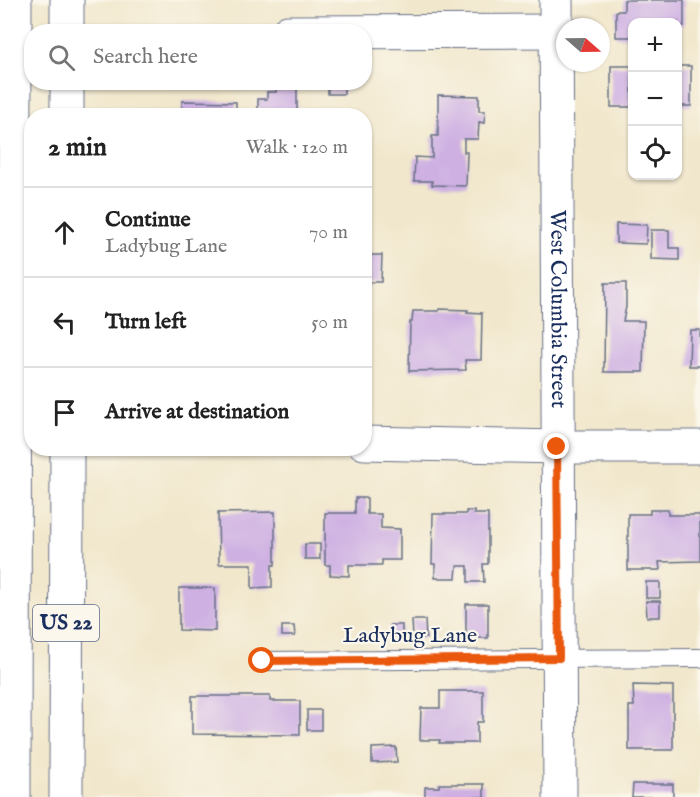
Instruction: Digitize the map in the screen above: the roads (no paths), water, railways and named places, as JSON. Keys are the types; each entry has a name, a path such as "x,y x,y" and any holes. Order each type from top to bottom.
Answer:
{"main road":[{"name":"US 22","path":"14,797 15,0"},
{"path":"67,0 67,24"},
{"path":"372,27 556,15"},
{"name":"West Columbia Street","path":"556,15 560,797"},
{"path":"67,90 67,108"},
{"path":"372,443 700,447"},
{"name":"US 22","path":"66,797 67,456"}],"lane":[{"name":"Ladybug Lane","path":"262,661 700,658"}]}
